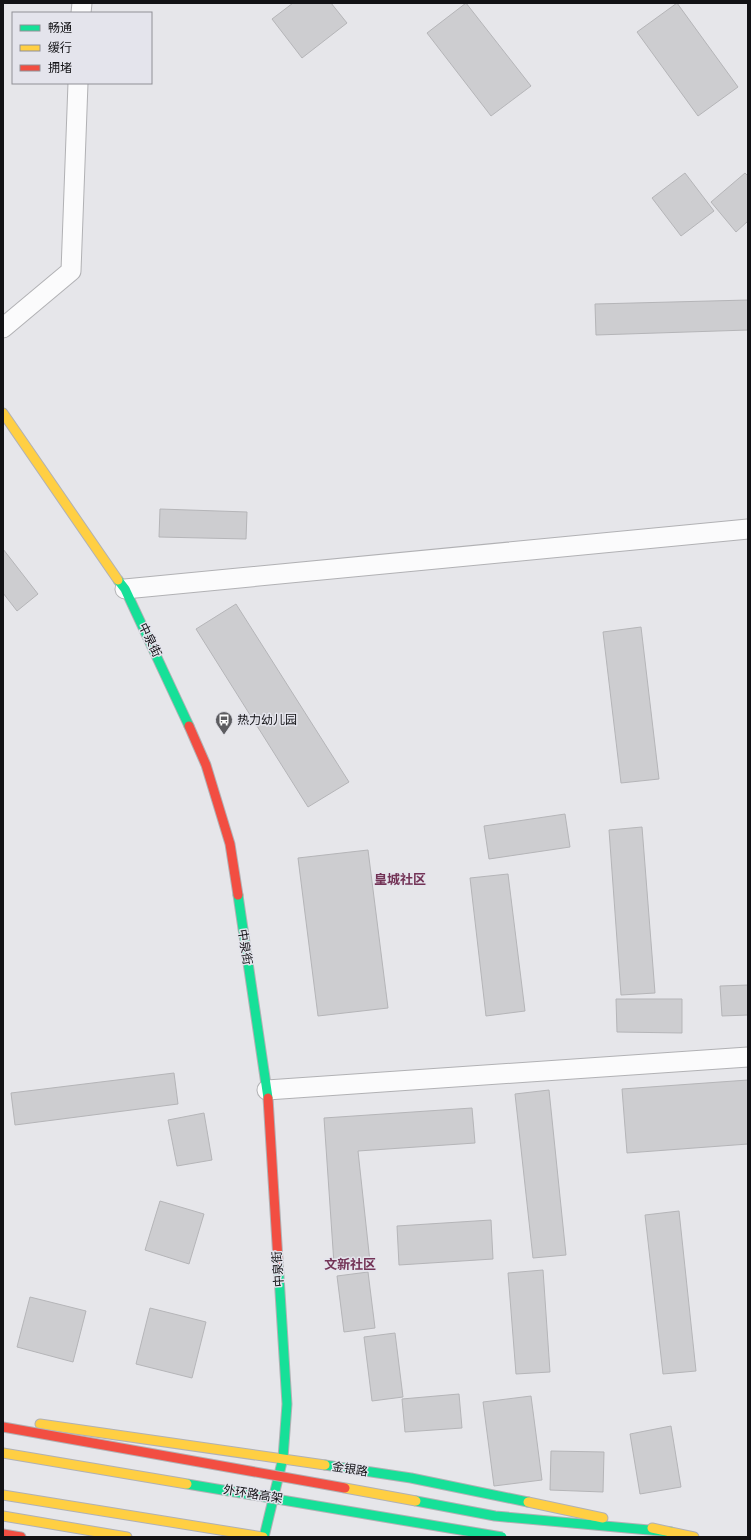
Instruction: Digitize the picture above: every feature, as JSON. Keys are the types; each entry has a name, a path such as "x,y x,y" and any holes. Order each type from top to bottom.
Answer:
{"main road":[{"name":"中泉街","path":"3,413 125,589 172,686 206,765 230,844 267,1090 287,1404 283,1458 263,1537"},
{"name":"金银路","path":"3,1418 411,1478 694,1537"},
{"path":"3,1426 495,1516 671,1532"},
{"name":"外环路高架","path":"3,1453 502,1537"},
{"path":"3,1495 263,1537"},
{"path":"3,1516 128,1537"},
{"path":"3,1534 21,1537"}],"street":[{"path":"3,328 71,271 78,84"},
{"path":"125,589 748,529"},
{"path":"267,1090 748,1057"}],"building":[{"path":"293,3 331,3 347,23 302,58 272,19"},
{"path":"466,3 531,86 491,116 427,33"},
{"path":"677,3 738,87 698,116 637,32"},
{"path":"685,173 714,211 681,236 652,198"},
{"path":"745,173 748,176 748,221 736,232 711,202"},
{"path":"748,300 748,330 596,335 595,304"},
{"path":"160,509 247,512 246,539 159,537"},
{"path":"3,549 38,594 17,611 3,593"},
{"path":"236,604 349,782 308,807 196,629"},
{"path":"641,627 659,779 621,783 603,632"},
{"path":"565,814 570,847 489,859 484,826"},
{"path":"642,827 655,993 621,995 609,830"},
{"path":"368,850 388,1008 318,1016 298,858"},
{"path":"508,874 525,1011 486,1016 470,878"},
{"path":"748,985 748,1015 722,1016 720,986"},
{"path":"616,999 682,999 682,1033 617,1032"},
{"path":"174,1073 178,1104 15,1125 11,1093"},
{"path":"748,1080 748,1144 627,1153 622,1089"},
{"path":"549,1090 566,1255 533,1258 515,1094"},
{"path":"472,1108 475,1143 358,1151 370,1262 334,1264 324,1118"},
{"path":"204,1113 212,1160 177,1166 168,1120"},
{"path":"160,1201 204,1214 189,1264 145,1250"},
{"path":"679,1211 696,1371 663,1374 645,1215"},
{"path":"491,1220 493,1259 399,1265 397,1226"},
{"path":"543,1270 550,1372 516,1374 508,1273"},
{"path":"368,1272 375,1328 344,1332 337,1276"},
{"path":"30,1297 86,1311 73,1362 17,1347"},
{"path":"150,1308 206,1322 192,1378 136,1364"},
{"path":"395,1333 403,1397 372,1401 364,1337"},
{"path":"459,1394 462,1428 405,1432 402,1399"},
{"path":"531,1396 542,1480 494,1486 483,1402"},
{"path":"671,1426 681,1487 640,1494 630,1434"},
{"path":"551,1451 604,1452 603,1492 550,1490"}],"traffic: fast":[{"path":"118,580 125,589 189,726"},
{"path":"238,895 268,1098"},
{"path":"264,1537 283,1458 287,1404 278,1260"},
{"path":"325,1465 411,1478 528,1502"},
{"path":"187,1484 502,1537"},
{"path":"416,1501 495,1516 671,1532"}],"traffic: slow":[{"path":"3,413 118,580"},
{"path":"40,1424 325,1465"},
{"path":"3,1453 187,1484"},
{"path":"345,1488 416,1501"},
{"path":"3,1495 263,1537"},
{"path":"528,1502 603,1518"},
{"path":"3,1516 127,1537"},
{"path":"652,1528 694,1537"}],"traffic: jam":[{"path":"189,726 206,765 230,844 238,895"},
{"path":"268,1098 278,1260"},
{"path":"3,1427 345,1488"},
{"path":"3,1534 21,1537"}],"place":[{"name":"热力幼儿园","path":"224,735"}],"district":[{"name":"皇城社区","path":"400,879"},
{"name":"文新社区","path":"350,1264"}]}
